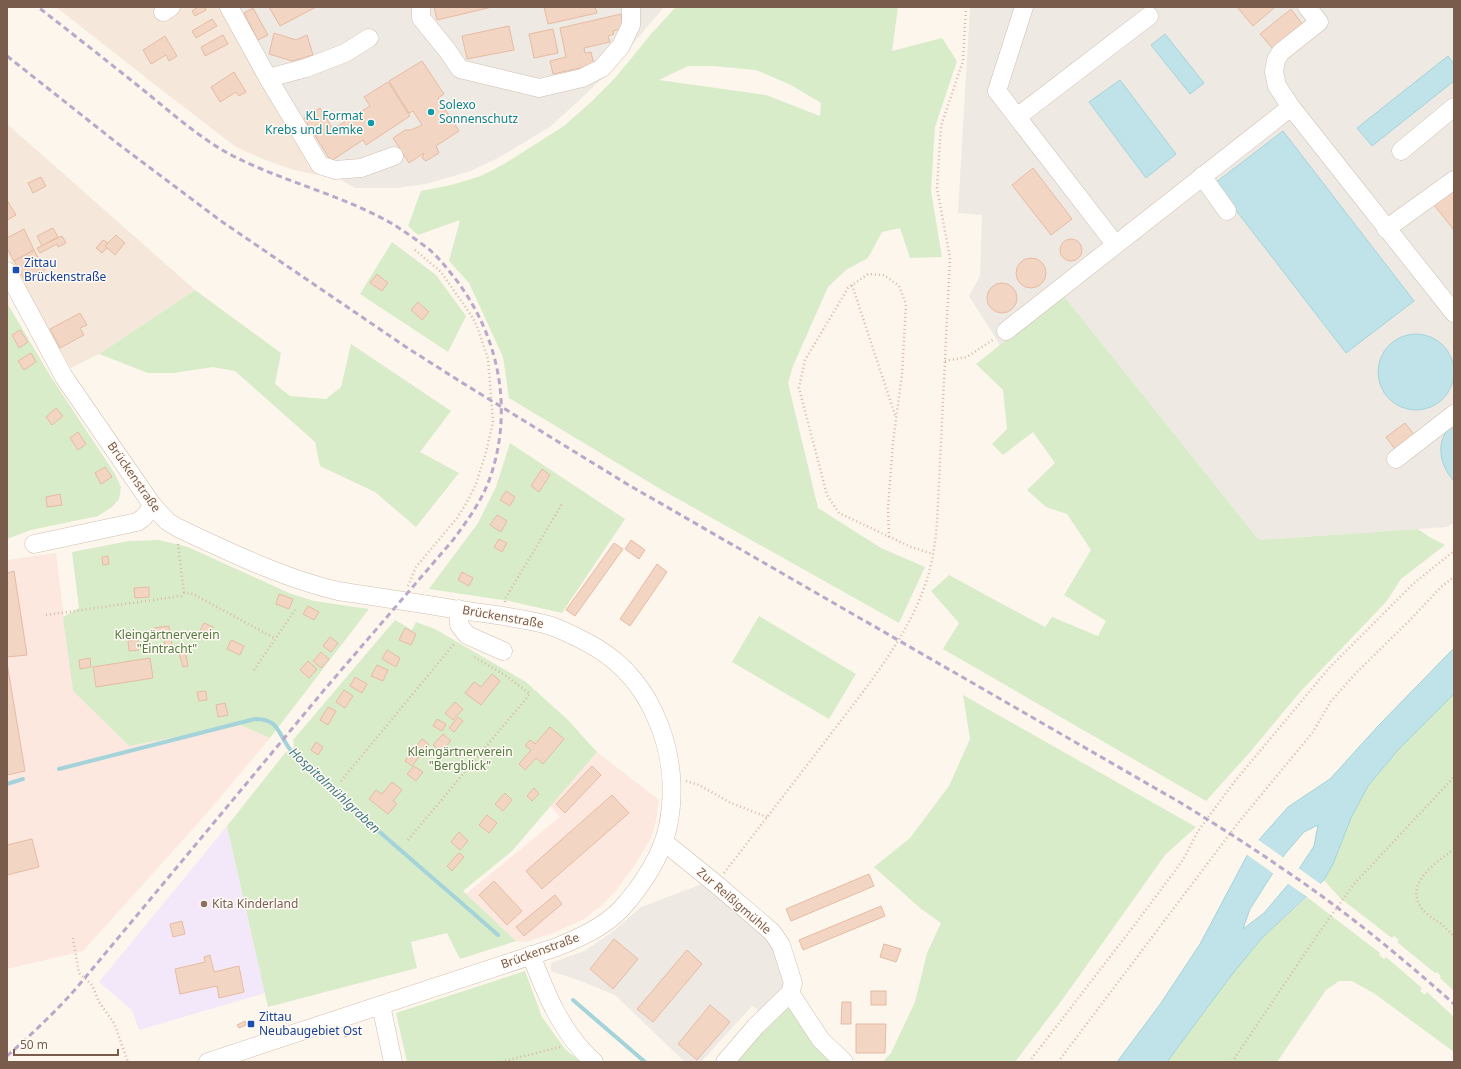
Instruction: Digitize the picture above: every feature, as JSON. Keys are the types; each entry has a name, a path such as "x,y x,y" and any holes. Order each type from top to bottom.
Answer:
{"street":[{"path":"229,7 268,78 320,165 335,170 361,168 394,156"},
{"path":"421,7 421,18 447,50 460,69 539,88 582,78 602,68 621,46 630,25 631,7"},
{"path":"1024,7 997,91 1115,244"},
{"path":"1308,8 1319,22 1281,52 1276,60 1274,72 1277,86 1291,107 1386,229 1454,313"},
{"path":"1017,117 1149,16"},
{"path":"268,78 306,68 345,53 369,38"},
{"path":"1001,334 1291,107"},
{"path":"1401,151 1454,107"},
{"path":"1202,176 1227,211"},
{"path":"1386,229 1454,180"},
{"name":"Brückenstraße","path":"7,271 64,377 153,506 167,521 178,528 288,577 315,586 550,625 595,647 624,670 648,701 663,735 673,791 671,810 664,842 646,876 620,911 599,926 578,938 208,1062"},
{"path":"1396,459 1454,414"},
{"path":"34,544 137,522 143,518 153,506"},
{"path":"459,609 458,638 466,635 503,651"},
{"name":"Zur Reißigmühle","path":"664,842 772,932 781,945 794,983 790,993"},
{"path":"531,955 545,992 554,1010 576,1042 594,1062"},
{"path":"725,1062 756,1026 790,993 821,1040 844,1062"},
{"path":"381,1005 393,1062"}],"path":[{"path":"716,884 876,675 902,634 924,589 933,554 937,523 950,258 937,188 941,126 963,61 966,7"},
{"path":"407,587 416,567 457,518 467,502 476,484 493,422 488,359 474,318 441,272 414,249"},
{"path":"889,537 888,509 893,442 902,374 906,304 899,286 884,276 868,274 848,288 805,360 798,388 827,495 839,513 889,537 911,547 933,554"},
{"path":"852,285 896,418"},
{"path":"945,361 967,357 1001,334"},
{"path":"505,605 506,599 562,504"},
{"path":"178,540 184,593"},
{"path":"1029,1062 1132,929 1183,860 1198,831 1270,739 1336,662 1413,584 1454,551"},
{"path":"1058,1062 1238,823 1313,732 1331,701 1357,672 1441,587 1454,577"},
{"path":"46,615 181,596 184,593 193,594 276,639"},
{"path":"254,670 295,610"},
{"path":"458,638 460,649"},
{"path":"341,781 458,638"},
{"path":"408,840 530,694 505,675 473,656"},
{"path":"1232,1062 1318,934 1354,884 1454,777"},
{"path":"682,780 699,785 731,804 767,817"},
{"path":"1454,849 1430,867 1422,876 1416,890 1417,901 1424,911 1442,924 1454,936"},
{"path":"74,938 79,973 92,985 98,1002 114,1023 128,1062"},
{"path":"501,1062 576,1042"}],"shaded area":[{"path":"56,7 221,7 318,175 294,170 265,160 236,147"},
{"path":"235,7 664,7 610,71 573,106 551,126 500,157 471,171 426,184 396,188 355,188 334,176"},
{"path":"970,7 1454,7 1454,522 1447,527 1259,540 1063,295 1000,345 969,296 980,276 982,215 958,213"},
{"path":"7,124 195,290 99,354 71,368 7,254"},
{"path":"56,553 73,691 129,746 240,725 270,738 207,813 83,951 7,969 7,560"},
{"path":"597,752 659,800 656,821 651,838 636,863 616,891 602,905 584,919 556,932 526,942 516,941 466,894 560,817 550,806"},
{"name":"Kita Kinderland","path":"227,826 265,993 139,1030 132,1010 99,982"},
{"path":"702,884 766,937 774,949 784,986 761,1012 752,1006 701,1062 685,1062 615,995 551,971 551,963 584,951 611,933 641,907"}],"green space":[{"path":"676,7 898,7 892,51 942,38 957,61 935,127 931,191 942,257 910,258 900,228 882,232 868,258 846,270 828,287 793,366 788,383 818,508 881,548 925,567 899,623 662,490 509,398 503,357 469,283 449,261 460,220 418,235 408,226 421,191 451,185 481,176 504,164 564,126 616,77 651,34","holes":["688,66 713,66 756,70 791,85 821,103 820,116 766,95 659,80"]},
{"path":"392,242 436,275 466,316 448,352 360,294"},
{"path":"195,290 281,353 275,384 290,396 326,399 341,387 351,344 451,411 420,452 459,473 416,527 375,492 320,466 315,442 235,371 213,367 174,373 148,373 99,354"},
{"path":"1063,295 1259,540 1418,529 1445,545 1401,579 1386,602 1300,692 1251,751 1206,801 943,649 959,623 931,591 949,575 1045,627 1052,617 1098,636 1106,621 1064,595 1091,550 1067,514 1046,507 1027,490 1055,463 1033,432 1003,455 992,444 1007,429 1003,390 976,364"},
{"path":"7,303 51,377 115,474 121,487 119,499 112,507 98,516 31,530 7,539"},
{"path":"510,443 625,519 562,613 509,601 429,589 478,523 496,487"},
{"name":"Kleingärtnerverein \"Eintracht\"","path":"159,540 188,547 289,593 314,601 369,609 270,738 240,725 129,746 73,691 63,617 79,608 72,552 129,541"},
{"path":"759,616 856,674 829,719 732,662"},
{"name":"Kleingärtnerverein \"Bergblick\"","path":"395,620 412,630 416,622 435,629 526,682 567,719 597,752 512,851 463,891 516,941 460,959 447,933 411,942 417,968 268,1007 227,826 285,753 294,747 293,740"},
{"path":"1454,694 1454,991 1440,978 1441,976 1437,972 1435,973 1397,942 1399,940 1394,936 1392,938 1340,898 1324,880 1333,864 1351,818 1368,786 1398,750"},
{"path":"963,695 1196,827 1165,855 1065,996 1015,1062 883,1062 891,1053 915,1002 927,953 941,923 920,908 874,867 910,838 949,786 970,739"},
{"path":"1307,897 1380,953 1379,955 1384,959 1386,957 1422,988 1420,991 1425,995 1427,992 1454,1017 1454,1052 1375,994 1352,981 1339,981 1326,990 1277,1062 1167,1062 1230,977 1261,939"},
{"path":"525,971 542,1017 565,1049 581,1062 407,1062 396,1013"},
{"path":"788,1001 835,1062 735,1062"}],"water":[{"path":"1165,34 1204,83 1190,94 1151,45"},
{"path":"1448,56 1454,64 1454,81 1372,146 1357,128"},
{"path":"1120,80 1176,154 1146,178 1089,102"},
{"path":"1283,131 1414,301 1346,353 1215,183"},
{"path":"1409,334 1423,334 1437,340 1448,351 1454,365 1454,379 1451,387 1443,399 1437,404 1423,410 1409,410 1395,404 1384,393 1378,379 1378,365 1384,351 1395,340"},
{"path":"1454,423 1454,481 1449,475 1442,460 1441,444 1443,437"},
{"path":"1454,648 1454,694 1398,750 1368,786 1351,818 1333,864 1324,880 1261,939 1230,977 1167,1062 1117,1062 1161,1003 1200,944 1250,850 1288,807 1330,779 1379,725","holes":["1318,825 1314,846 1291,881 1264,913 1243,929 1250,909 1285,854 1304,832"]}],"pier":[{"path":"1257,839 1284,858 1274,874 1246,854"},
{"path":"1297,867 1322,885 1309,898 1287,883"}],"building":[{"path":"198,7 205,7 206,10 195,16 192,11"},
{"path":"269,7 316,7 280,26"},
{"path":"434,7 492,7 437,20"},
{"path":"544,7 595,7 597,13 548,24"},
{"path":"1237,7 1275,7 1253,26"},
{"path":"253,8 268,35 258,40 244,13"},
{"path":"1291,9 1303,25 1274,50 1260,34"},
{"path":"621,14 624,28 613,31 614,34 608,36 610,42 584,48 585,53 591,52 594,65 553,74 550,61 566,57 560,28"},
{"path":"212,19 217,26 196,38 192,31"},
{"path":"509,26 514,50 467,59 462,36"},
{"path":"553,29 558,53 534,58 529,34"},
{"path":"274,33 296,40 307,35 313,55 292,61 269,54"},
{"path":"223,35 228,44 205,56 201,47"},
{"path":"165,36 177,56 169,61 166,55 151,64 143,50"},
{"name":"Solexo Sonnenschutz","path":"422,61 444,94 438,98 459,131 436,146 439,153 426,161 422,158 424,153 409,163 393,138 405,130 411,130 422,125 413,111 409,113 389,81"},
{"path":"234,72 246,92 239,96 236,92 220,102 211,87"},
{"name":"KL Format Krebs und Lemke","path":"388,82 410,116 366,145 363,140 331,161 304,118 320,108 333,129 370,106 364,97"},
{"path":"1033,168 1072,219 1051,235 1012,185"},
{"path":"41,177 46,186 33,193 28,183"},
{"path":"1454,189 1454,230 1434,205"},
{"path":"7,200 16,215 7,220"},
{"path":"53,228 58,237 42,246 37,236"},
{"path":"24,229 34,250 14,261 7,248 7,238"},
{"path":"116,235 125,243 115,255 105,246"},
{"path":"62,236 66,243 58,247 57,244 40,253 37,248"},
{"path":"1071,239 1079,242 1082,250 1079,258 1071,261 1063,258 1060,250 1063,242"},
{"path":"103,240 108,243 105,246 107,248 102,253 96,248"},
{"path":"34,250 45,270 25,281 14,261"},
{"path":"1031,258 1037,259 1045,267 1045,279 1037,287 1031,288 1025,287 1017,279 1016,273 1017,267 1025,259"},
{"path":"377,274 388,283 382,291 370,283"},
{"path":"1002,283 1008,284 1016,292 1016,304 1008,312 1002,313 996,312 988,304 987,298 988,292 996,284"},
{"path":"418,302 429,312 422,320 411,310"},
{"path":"80,313 87,325 80,328 84,335 60,348 50,329"},
{"path":"20,330 28,342 19,348 12,335"},
{"path":"31,353 36,362 24,370 18,361"},
{"path":"56,408 63,416 52,425 46,417"},
{"path":"1405,423 1416,437 1397,452 1386,437"},
{"path":"78,432 86,444 78,450 70,438"},
{"path":"105,467 112,477 101,484 95,473"},
{"path":"542,469 550,475 539,492 531,486"},
{"path":"506,491 515,497 510,506 500,500"},
{"path":"60,494 62,505 47,507 46,497"},
{"path":"497,515 507,521 501,532 490,525"},
{"path":"499,539 507,543 502,552 494,547"},
{"path":"631,540 645,550 639,559 625,549"},
{"path":"614,543 623,549 575,616 566,610"},
{"path":"108,556 109,564 103,565 102,557"},
{"path":"657,564 667,572 630,626 620,619"},
{"path":"14,571 27,655 7,657 7,573"},
{"path":"462,572 473,578 469,586 458,580"},
{"path":"149,587 149,597 135,598 134,588"},
{"path":"279,594 293,599 289,609 276,604"},
{"path":"308,606 319,612 314,620 303,614"},
{"path":"204,623 213,627 207,640 197,636"},
{"path":"169,626 172,646 165,647 164,638 156,639 154,628"},
{"path":"405,628 416,634 411,645 399,640"},
{"path":"330,637 338,643 331,652 323,646"},
{"path":"138,640 139,650 129,651 128,641"},
{"path":"231,640 244,646 240,655 227,649"},
{"path":"387,650 400,658 396,667 382,659"},
{"path":"185,651 188,666 183,667 179,653"},
{"path":"321,652 329,659 321,668 313,661"},
{"path":"90,658 91,667 80,669 79,660"},
{"path":"150,658 153,678 96,687 93,667"},
{"path":"308,661 317,669 309,678 300,670"},
{"path":"7,663 25,771 7,775"},
{"path":"377,665 388,670 383,681 371,676"},
{"path":"492,674 500,681 481,705 465,693 474,682 481,687"},
{"path":"355,677 367,684 362,693 350,686"},
{"path":"344,690 353,696 345,708 336,702"},
{"path":"206,691 207,700 199,701 197,692"},
{"path":"455,702 463,709 453,720 445,713"},
{"path":"225,703 228,715 218,717 216,705"},
{"path":"328,707 336,711 328,725 320,720"},
{"path":"458,717 463,721 454,732 449,728"},
{"path":"437,719 446,724 442,731 433,726"},
{"path":"550,727 564,739 543,764 536,758 525,770 519,764 531,750 525,746 530,740 535,744"},
{"path":"443,734 451,741 441,752 433,745"},
{"path":"422,739 429,744 412,766 405,761"},
{"path":"316,742 323,747 318,755 311,750"},
{"path":"414,766 423,772 416,781 407,774"},
{"path":"592,766 601,775 565,813 556,804"},
{"path":"392,782 402,790 393,801 397,804 388,814 369,799 376,790 382,794"},
{"path":"534,788 539,794 532,801 527,796"},
{"path":"505,793 512,800 503,811 495,804"},
{"path":"612,795 629,813 542,889 526,871"},
{"path":"487,815 497,823 489,833 479,825"},
{"path":"459,832 468,841 460,850 451,842"},
{"path":"32,839 39,867 7,875 7,845"},
{"path":"459,853 464,857 452,871 447,866"},
{"path":"869,874 874,886 791,921 786,909"},
{"path":"494,881 522,911 507,925 479,895"},
{"path":"555,895 562,904 524,936 516,927"},
{"path":"881,906 885,916 803,950 799,940"},
{"path":"182,921 185,934 173,937 170,924"},
{"path":"614,939 638,959 613,989 590,969"},
{"path":"884,944 901,949 896,962 880,957"},
{"path":"687,950 702,964 653,1022 637,1009"},
{"path":"210,955 214,972 239,966 244,992 219,998 217,986 180,994 175,969 205,962 204,957"},
{"path":"871,991 886,991 886,1005 871,1005"},
{"path":"842,1002 851,1002 851,1024 841,1024"},
{"path":"710,1005 730,1022 697,1060 678,1044"},
{"path":"245,1021 246,1025 239,1028 237,1025"},
{"path":"856,1024 886,1024 885,1053 856,1053"},
{"path":"352,1031 353,1034 345,1037 344,1033"}],"waterway":[{"name":"Hospitalmühlgraben","path":"59,769 255,719 268,721 276,727 293,754 310,770 356,812 498,935"},
{"name":"Hospitalmühlgraben","path":"7,784 23,779"},
{"name":"Hospitalmühlgraben","path":"573,1000 645,1062"}],"railway":[{"path":"7,1056 47,1019 75,989 325,689 453,540 475,509 488,484 498,450 501,424 501,399 498,374 492,349 483,326 457,281 431,251 396,226 377,215 273,174 221,149 188,126 38,7"},
{"path":"7,56 117,143 221,221 406,347 627,484 1207,819 1271,860 1327,900 1413,968 1454,1004"}],"place":[{"name":"Solexo Sonnenschutz","path":"431,112"},
{"name":"KL Format Krebs und Lemke","path":"371,123"},
{"name":"Zittau Brückenstraße","path":"16,270"},
{"name":"Kita Kinderland","path":"204,904"},
{"name":"Zittau Neubaugebiet Ost","path":"251,1024"}]}
